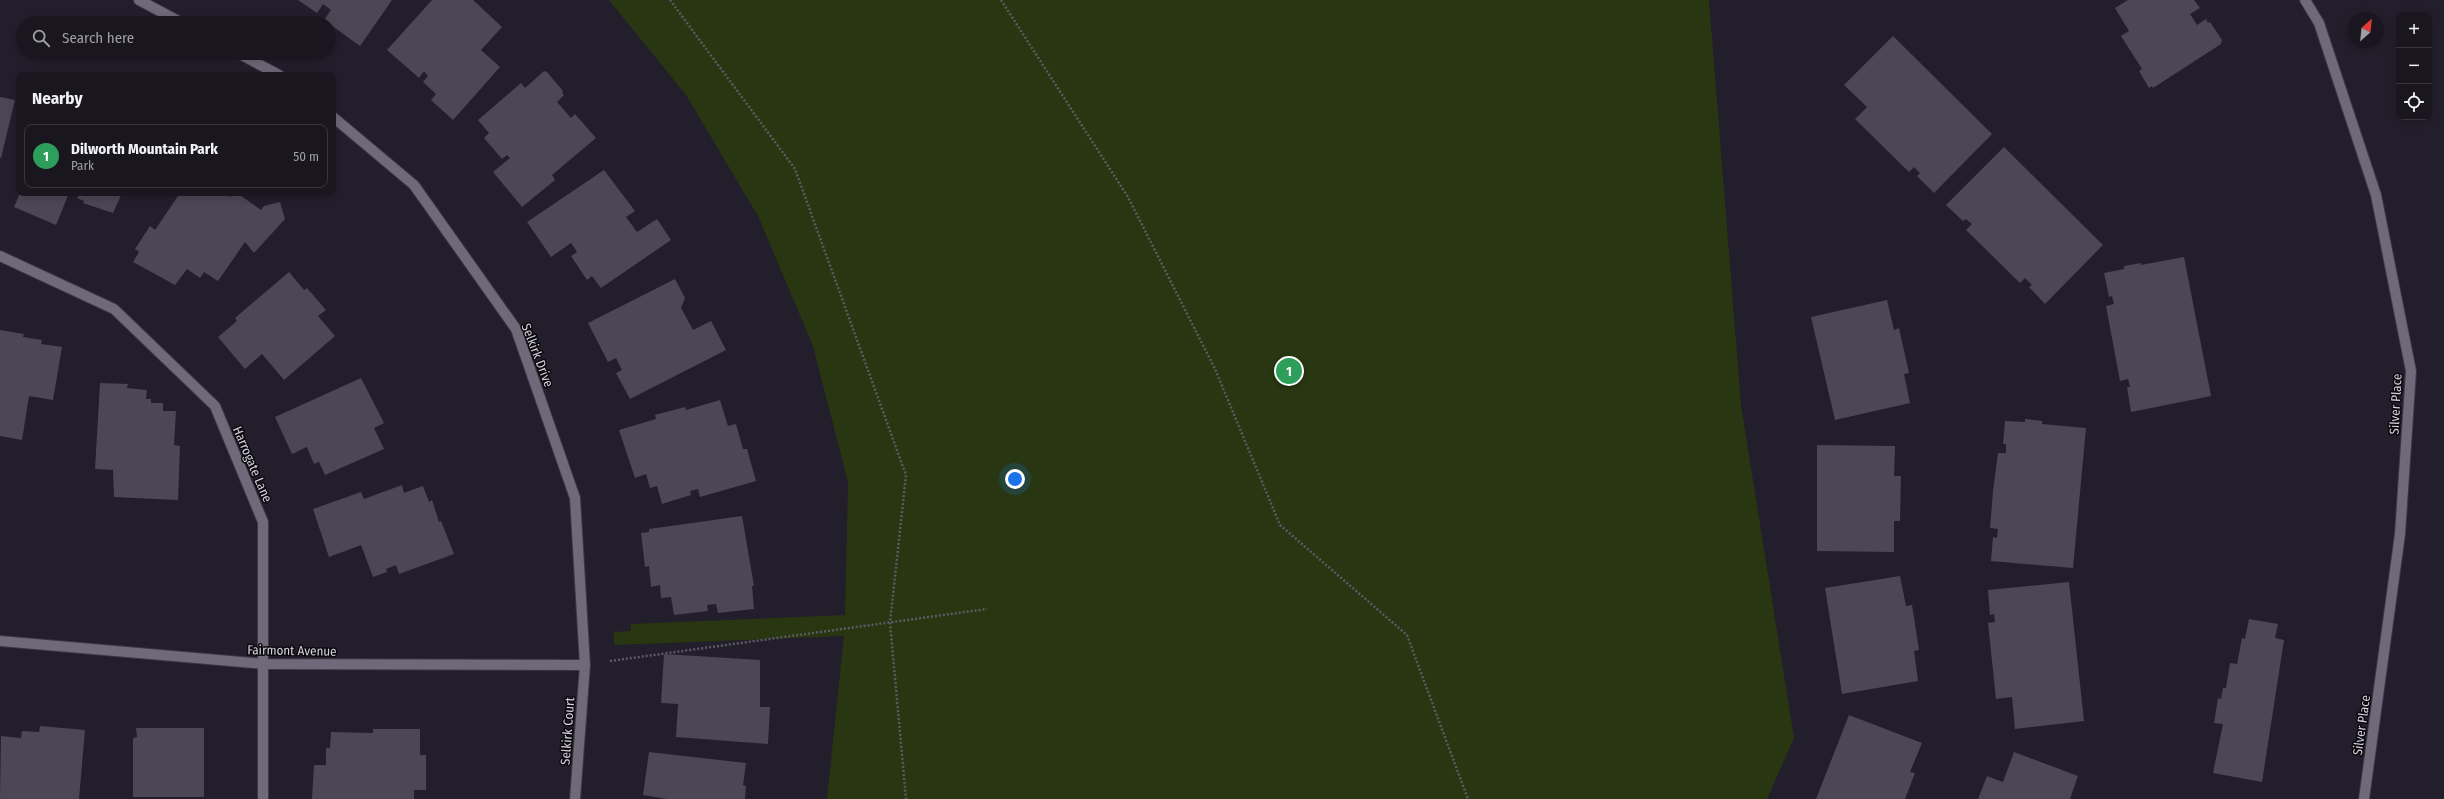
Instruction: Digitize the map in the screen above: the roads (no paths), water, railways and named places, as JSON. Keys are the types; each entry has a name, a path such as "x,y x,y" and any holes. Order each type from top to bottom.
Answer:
{"street":[{"path":"139,0 169,16"},
{"name":"Silver Place","path":"2305,0 2319,23 2376,195 2411,371 2400,534 2364,799"},
{"path":"251,60 273,72"},
{"name":"Selkirk Drive","path":"336,120 414,185 516,329 575,498 585,665"},
{"name":"Harrogate Lane","path":"0,256 114,309 214,406 264,522 265,664 263,799"},
{"name":"Fairmont Avenue","path":"0,641 265,664 585,665"},
{"name":"Selkirk Court","path":"575,799 585,665"}],"place":[{"name":"Dilworth Mountain Park","path":"1289,371"}]}
